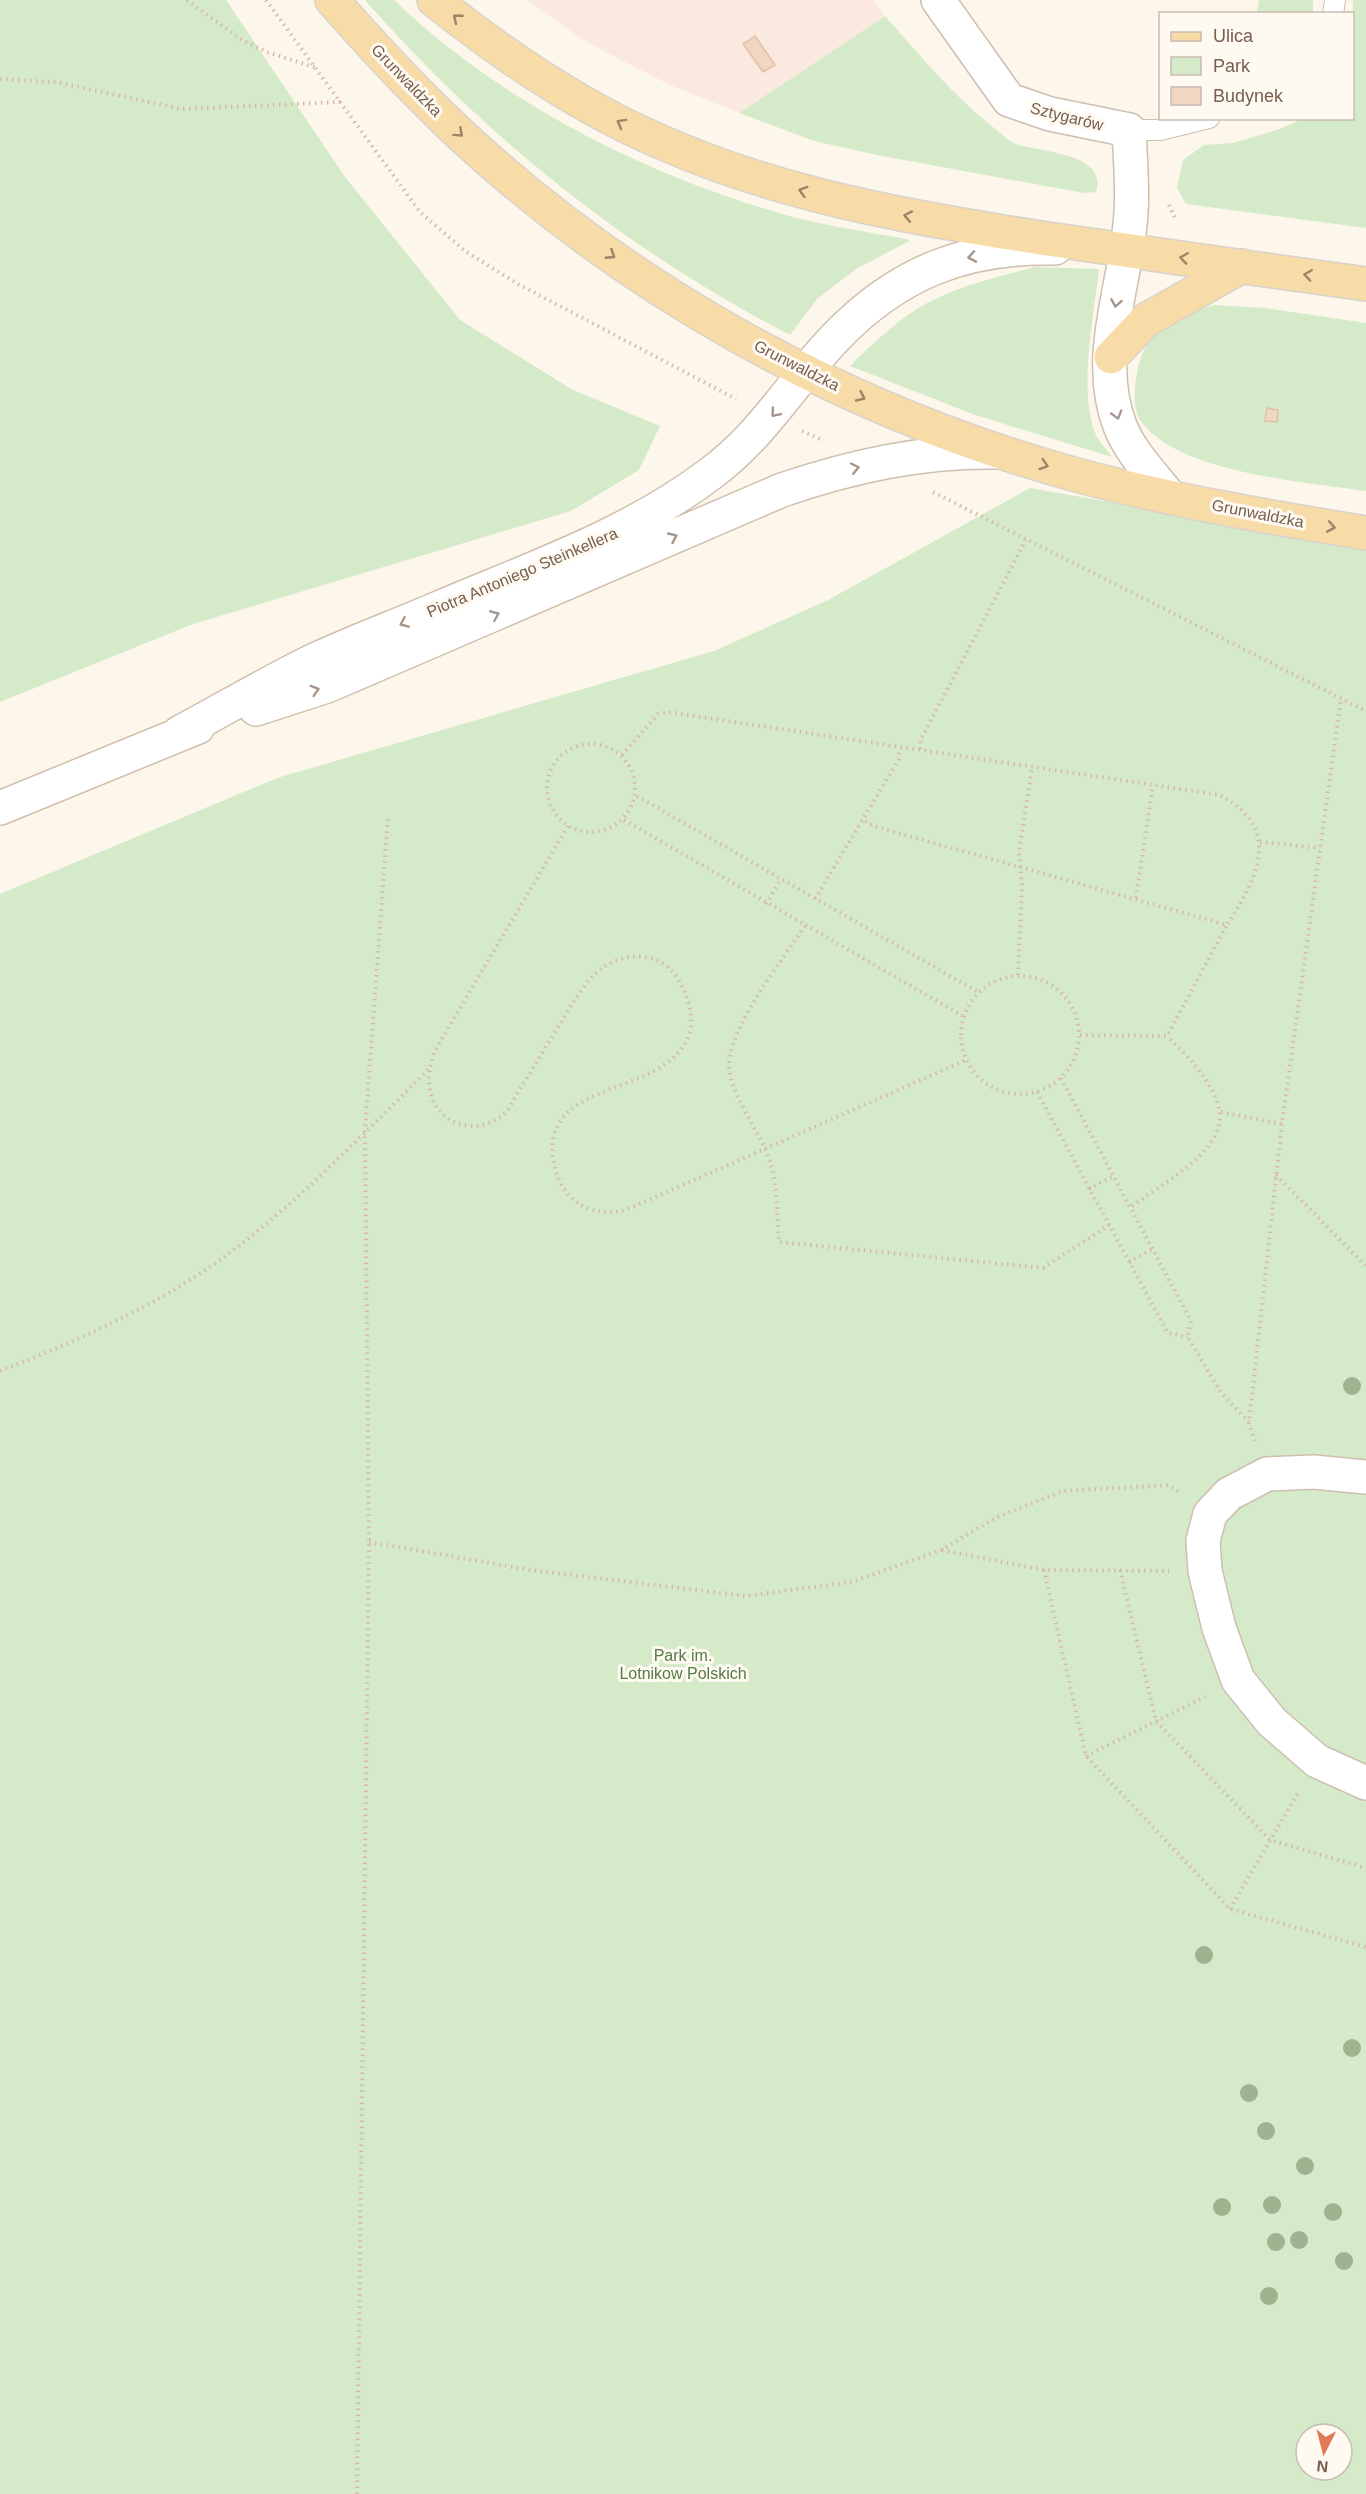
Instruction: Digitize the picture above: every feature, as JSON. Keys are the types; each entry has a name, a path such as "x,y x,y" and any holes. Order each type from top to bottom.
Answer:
{"main road":[{"name":"Grunwaldzka","path":"332,0 388,63 444,119 543,205 602,249 703,316 807,372 889,410 1072,474 1170,497 1366,533"},
{"path":"434,0 476,34 542,78 628,127 726,168 860,206 965,226 1366,284"},
{"path":"1111,357 1146,320 1242,266"}],"street":[{"name":"Sztygarów","path":"938,0 1009,100 1050,114 1129,130"},
{"path":"1129,130 1131,214 1119,249 1111,336 1110,385 1121,428 1142,462 1170,497"},
{"name":"Piotra Antoniego Steinkellera","path":"179,733 315,661 612,534 690,488 724,463 771,418 834,339 882,295 941,263 1026,247 1119,249"},
{"name":"Piotra Antoniego Steinkellera","path":"0,808 179,733 327,686 782,490 832,473 895,460 948,452 1005,452"},
{"path":"1366,1477 1314,1472 1267,1473 1229,1494 1210,1514 1203,1541 1204,1571 1219,1628 1238,1680 1272,1722 1317,1761 1366,1783"}],"lane":[{"path":"1129,130 1160,130 1201,120"}],"path":[{"path":"187,0 242,40 267,52 317,68"},
{"path":"0,79 57,82 181,109 341,102"},
{"path":"1131,214 1178,223"},
{"path":"920,749 921,739 1026,540"},
{"path":"1249,1423 1282,1124 1341,699"},
{"path":"622,755 657,714 668,712 1220,795 1246,812 1260,842 1260,858 1255,873 1167,1036"},
{"path":"587,743 606,745 622,755 632,769 637,796 624,820 602,831 589,832 568,826 555,814 547,794 547,781 556,760 567,750 587,743"},
{"path":"815,899 899,759 899,748"},
{"path":"1018,975 1021,867 1019,852 1032,767"},
{"path":"1136,898 1153,785"},
{"path":"637,796 978,992"},
{"path":"357,2494 369,1542 366,1131 388,817"},
{"path":"624,820 963,1017"},
{"path":"864,820 873,826 1227,925"},
{"path":"568,826 434,1052 429,1069 430,1091 438,1109 451,1120 465,1126 478,1127 496,1122 507,1111 577,997 595,974 614,960 633,956 648,957 663,963 685,990 691,1014 689,1034 680,1052 666,1065 592,1096 570,1109 558,1127 551,1152 556,1174 567,1194 584,1207 615,1214 966,1060"},
{"path":"1260,842 1320,848"},
{"path":"766,904 780,880"},
{"path":"805,926 743,1021 732,1045 729,1066 737,1091 772,1166 779,1242 1043,1268 1109,1225"},
{"path":"1018,975 1038,978 1055,987 1074,1009 1080,1035 1077,1054 1061,1078 1037,1092 1005,1093 982,1082 966,1060 961,1040 963,1017 978,992 995,981 1018,975"},
{"path":"1080,1035 1167,1036 1193,1061 1207,1079 1221,1112 1216,1137 1203,1155 1132,1206"},
{"path":"0,1371 83,1338 156,1300 220,1260 284,1207 429,1069"},
{"path":"1061,1078 1115,1174 1191,1321 1188,1337 1221,1393 1249,1423 1267,1473"},
{"path":"1037,1092 1168,1333 1188,1337"},
{"path":"1221,1112 1282,1124"},
{"path":"1089,1189 1115,1174"},
{"path":"1276,1175 1366,1266"},
{"path":"1129,1262 1153,1249"},
{"path":"1358,1258 1366,1255"},
{"path":"369,1542 428,1550 530,1570 746,1596 852,1582 941,1550 997,1517 1063,1491 1169,1485 1210,1514"},
{"path":"941,1550 1044,1570 1204,1571"},
{"path":"1044,1570 1086,1756 1230,1909 1366,1947"},
{"path":"1120,1570 1156,1721 1270,1840 1366,1868"},
{"path":"1086,1756 1238,1680"},
{"path":"1230,1909 1317,1761"}],"shaded area":[{"path":"526,0 874,0 885,16 739,113 670,85 588,43"}],"green space":[{"path":"0,0 226,0 345,177 460,320 573,390 660,426 639,470 571,511 193,624 0,702"},
{"path":"365,0 394,0 434,36 477,69 523,99 571,127 670,175 789,216 911,240 856,269 817,299 790,335 672,266 616,228 562,187 509,144 459,98"},
{"path":"1259,0 1313,0 1313,12 1257,12"},
{"path":"1353,0 1366,0 1366,228 1186,204 1177,188 1183,160 1204,145 1233,143 1280,129 1300,120 1354,120"},
{"path":"885,16 964,102 1007,139 1027,147 1070,156 1082,162 1092,169 1097,179 1096,192 1084,193 877,155 814,141 739,113"},
{"path":"1035,267 1099,269 1089,351 1088,394 1094,430 1112,457 975,415 850,366 890,329 930,301 974,284"},
{"path":"1214,305 1265,308 1366,323 1366,491 1278,479 1212,464 1183,453 1159,439 1141,421 1136,409 1135,388 1138,368 1148,343 1156,334 1177,319"},
{"name":"Park im. Lotnikow Polskich","path":"1030,488 1366,547 1366,2494 0,2494 0,894 277,778 714,651 828,600"}],"building":[{"path":"755,36 775,65 763,72 743,44"},
{"path":"1267,408 1278,410 1277,422 1265,421"}]}
